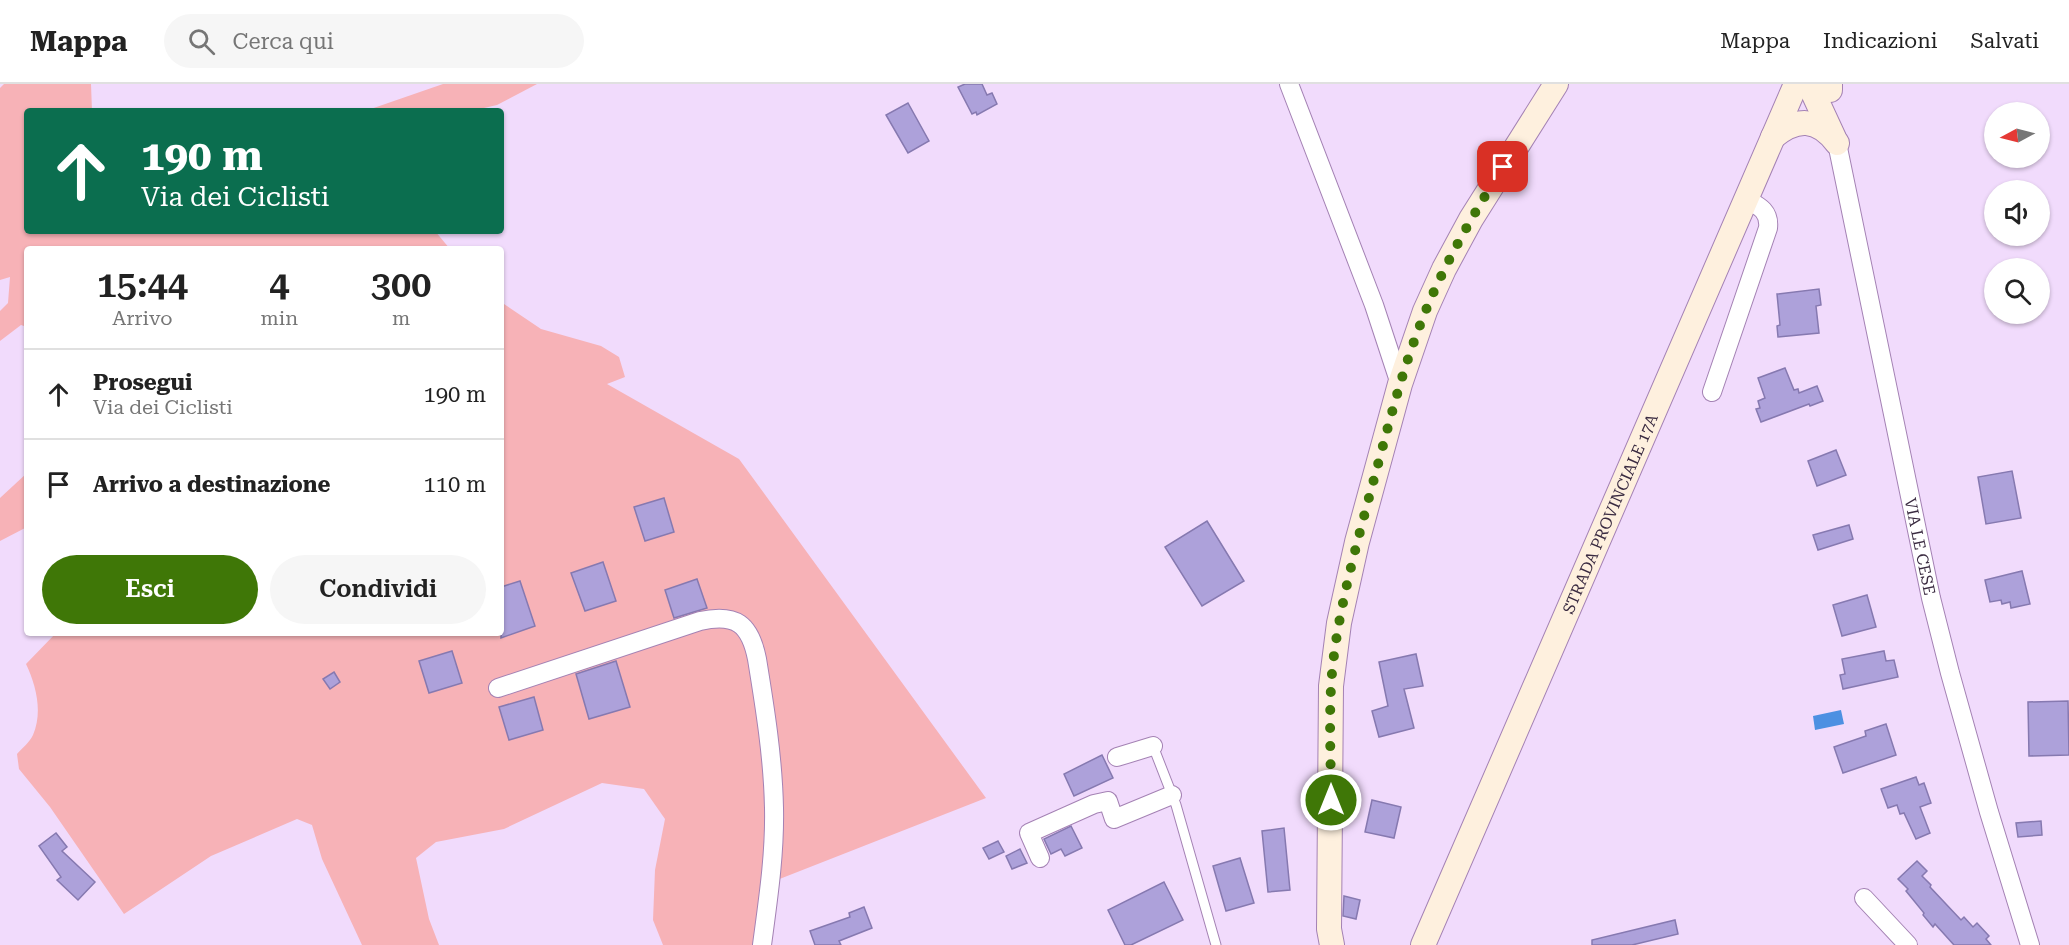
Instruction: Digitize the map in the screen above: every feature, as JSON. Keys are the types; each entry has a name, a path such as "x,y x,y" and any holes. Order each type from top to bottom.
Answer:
{"main road":[{"path":"1325,940 1330,698 1333,661 1343,602 1357,542 1400,384 1418,328 1444,269 1487,193 1556,84"},
{"name":"STRADA PROVINCIALE 17A","path":"1423,945 1796,84"},
{"path":"1824,86 1837,143"},
{"path":"1773,137 1790,125 1807,123 1821,128 1837,143"}],"street":[{"path":"1289,84 1374,305 1400,384"},
{"name":"VIA LE CESE","path":"1837,143 1931,598 1989,812 2030,945"},
{"path":"1712,392 1768,228 1768,218 1764,210 1746,199"},
{"path":"498,688 707,620 730,619 744,626 753,640 757,658 773,788 773,846 762,945"},
{"path":"1118,757 1153,746"},
{"path":"1040,858 1029,833 1094,804 1108,801 1114,819 1172,795"},
{"path":"1864,898 1908,945"}],"lane":[{"path":"1153,746 1172,795 1216,945"}],"shaded area":[{"path":"4,84 91,84 92,108 24,108 24,234 438,234 448,246 24,246 24,326 21,325 0,341 0,311 8,303 10,277 0,280 0,88"},
{"path":"443,84 537,84 497,105 484,108 374,108"},
{"path":"504,304 541,329 601,346 619,357 625,377 607,384 739,459 986,798 777,880 756,945 663,945 653,920 655,870 665,819 644,789 602,783 504,829 436,842 416,858 429,919 439,945 362,945 322,859 312,825 297,819 211,856 124,914 50,807 19,769 17,754 32,738 38,717 33,681 26,664 53,636 504,636"},
{"path":"24,476 24,529 0,541 0,498"}],"water":[{"path":"1841,710 1844,724 1815,730 1813,716"}],"building":[{"path":"965,84 982,84 987,95 992,93 997,104 977,115 976,112 972,114 958,87"},
{"path":"908,103 929,141 908,153 886,115"},
{"path":"1819,289 1821,305 1816,306 1819,333 1778,337 1777,326 1780,325 1777,294"},
{"path":"1785,368 1794,390 1798,389 1799,393 1817,386 1823,401 1761,422 1756,409 1760,408 1758,401 1765,398 1758,378"},
{"path":"1836,450 1846,475 1817,486 1808,461"},
{"path":"2012,471 2021,518 1986,524 1978,477"},
{"path":"664,498 674,532 645,541 634,507"},
{"path":"1207,521 1244,581 1202,606 1165,547"},
{"path":"1849,525 1853,539 1818,550 1813,535"},
{"path":"603,562 616,601 585,611 571,573"},
{"path":"2022,571 2030,604 2011,608 2010,602 2002,604 2001,600 1990,602 1985,580"},
{"path":"697,579 707,608 674,618 665,590"},
{"path":"520,581 535,626 501,638 504,636 504,586"},
{"path":"1867,595 1876,627 1842,636 1833,605"},
{"path":"452,651 462,683 429,693 419,661"},
{"path":"1884,651 1886,661 1894,660 1898,677 1843,689 1840,675 1845,674 1842,659"},
{"path":"1416,654 1423,686 1404,689 1414,728 1379,737 1372,711 1388,706 1379,662"},
{"path":"616,661 630,707 589,719 576,674"},
{"path":"334,672 340,682 330,689 323,679"},
{"path":"534,697 543,730 509,740 499,707"},
{"path":"2068,701 2069,755 2029,756 2028,702"},
{"path":"1886,724 1896,755 1843,773 1834,747 1866,736 1865,731"},
{"path":"1102,755 1113,778 1074,796 1064,774"},
{"path":"1916,777 1919,785 1924,783 1931,803 1920,807 1930,833 1916,839 1904,813 1900,814 1897,805 1888,808 1881,789"},
{"path":"1372,800 1401,807 1394,838 1365,832"},
{"path":"2041,821 2042,835 2018,837 2016,823"},
{"path":"1071,826 1082,848 1065,856 1061,849 1051,854 1044,839"},
{"path":"1284,828 1290,890 1268,892 1262,831"},
{"path":"56,833 67,847 62,851 95,882 78,900 57,880 61,877 39,846"},
{"path":"998,841 1004,852 989,859 983,848"},
{"path":"1020,849 1027,863 1012,869 1006,856"},
{"path":"1240,858 1254,903 1226,911 1213,866"},
{"path":"1917,861 1927,871 1922,876 1931,885 1930,887 1961,920 1964,917 1973,927 1977,923 1989,936 1986,939 1991,945 1954,945 1935,924 1933,927 1906,891 1908,889 1898,879"},
{"path":"1164,882 1183,920 1131,945 1125,945 1108,910"},
{"path":"1344,896 1360,900 1356,919 1343,916"},
{"path":"864,907 872,928 839,941 841,945 815,945 810,931 850,917 849,913"},
{"path":"1675,920 1678,934 1632,945 1592,945 1592,940"}],"route":[{"path":"1331,800 1330,698 1333,661 1357,542 1400,384 1418,328 1444,269 1503,167"}]}
